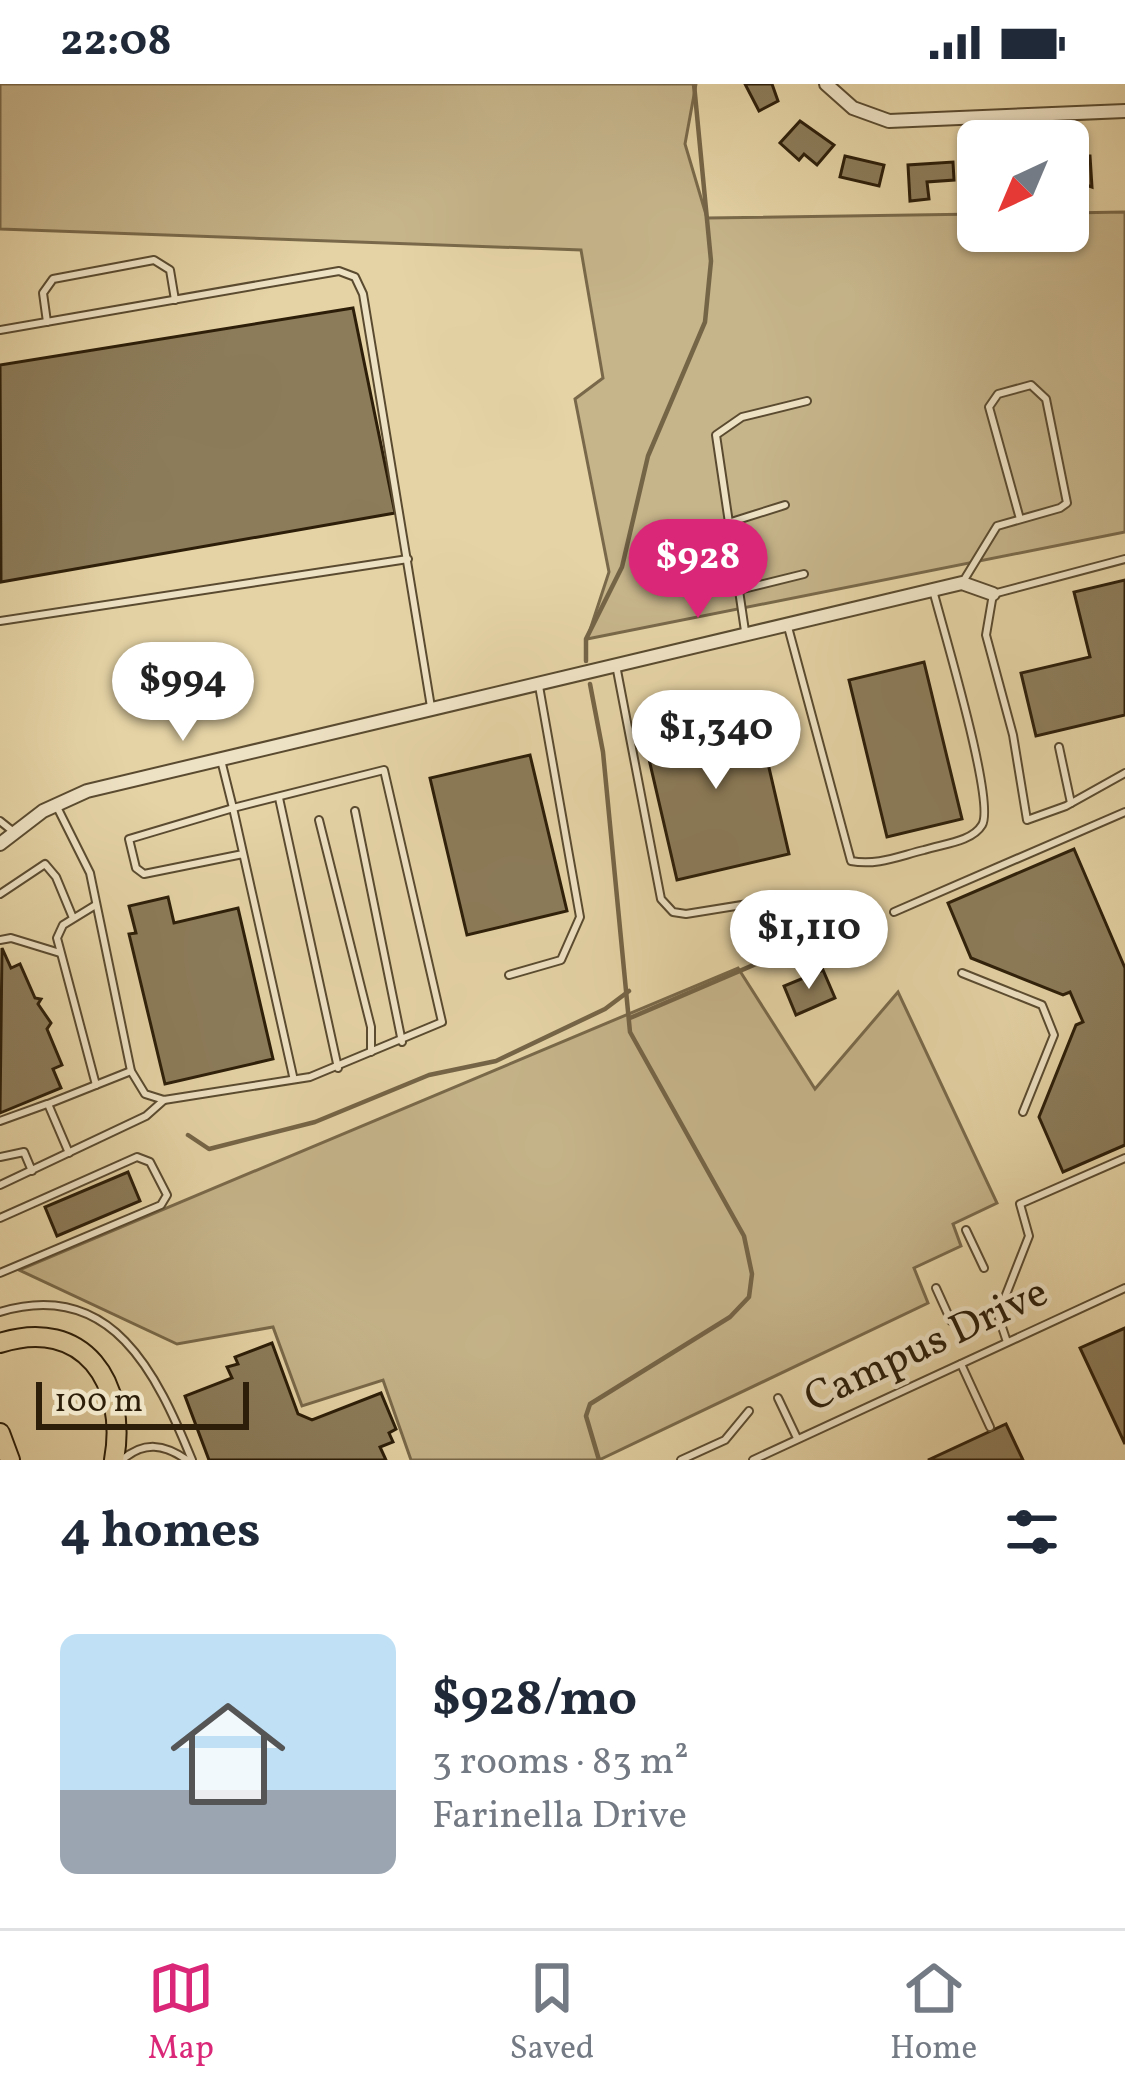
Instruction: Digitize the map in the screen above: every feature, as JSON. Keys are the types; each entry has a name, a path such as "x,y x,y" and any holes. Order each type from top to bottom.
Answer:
{"main road":[{"path":"0,1343 49,1338 94,1362 118,1410 118,1460"},
{"path":"0,1433 10,1460"}],"street":[{"path":"826,84 853,108 889,121 1125,111"},
{"path":"0,844 55,804 87,791 962,583 993,594"}],"lane":[{"path":"47,322 43,293 53,279 154,260 164,261 170,270 175,300"},
{"path":"0,330 339,271 355,277 363,294 431,707"},
{"path":"962,583 989,534 1060,508 1068,497 1046,399 1031,385 998,394 989,407 1020,519"},
{"path":"746,634 716,435 742,417 807,400"},
{"path":"728,523 785,505"},
{"path":"0,621 408,560"},
{"path":"1125,560 993,594 986,635 1013,734 1027,820 1071,803 1125,773"},
{"path":"739,590 804,574"},
{"path":"788,627 851,861 869,865 971,836 984,823 982,782 933,590"},
{"path":"616,665 662,899 674,912 686,914 778,898"},
{"path":"508,975 561,960 580,917 538,682"},
{"path":"1059,747 1071,803"},
{"path":"220,760 293,1076"},
{"path":"55,804 81,848 130,1071 145,1094 164,1100 293,1076 310,1077 442,1022 384,770 129,839 136,868 144,874 243,854"},
{"path":"279,798 338,1068"},
{"path":"355,812 402,1042"},
{"path":"894,913 1125,812"},
{"path":"319,820 371,1028 371,1052"},
{"path":"0,821 15,832"},
{"path":"0,894 45,864 73,918"},
{"path":"94,906 57,933 96,1085"},
{"path":"0,940 61,953"},
{"path":"962,973 1042,1005 1054,1035 1023,1112"},
{"path":"0,1121 130,1071"},
{"path":"0,1185 146,1116 164,1100"},
{"path":"48,1104 69,1153"},
{"path":"0,1157 24,1152 32,1171"},
{"path":"0,1218 137,1157 150,1162 167,1195 161,1205 0,1273"},
{"path":"1007,1342 998,1315 1029,1236 1020,1204 1125,1158"},
{"path":"966,1230 984,1268"},
{"path":"937,1288 950,1321"},
{"name":"Campus Drive","path":"754,1460 1125,1288"},
{"path":"0,1312 56,1303 122,1337 154,1372 189,1460"},
{"path":"961,1364 990,1427"},
{"path":"778,1398 798,1439"},
{"path":"681,1460 724,1441 749,1412"},
{"path":"118,1460 154,1445 189,1460"}],"shaded area":[{"path":"0,84 696,84 685,144 707,218 957,214 957,252 1089,252 1089,213 1125,212 1125,532 587,639 609,572 575,399 603,378 581,250 0,229"},
{"path":"738,968 815,1089 898,992 997,1203 953,1224 961,1246 914,1268 928,1303 599,1460 411,1460 383,1380 302,1406 273,1327 177,1344 19,1270"}],"building":[{"path":"745,84 772,84 778,101 759,111"},
{"path":"800,121 834,145 817,165 804,154 799,160 780,143"},
{"path":"845,156 884,165 879,186 840,177"},
{"path":"953,162 954,180 927,182 929,199 910,201 908,165"},
{"path":"353,308 395,513 1,582 0,365"},
{"path":"1125,580 1125,715 1036,736 1021,673 1090,657 1074,592"},
{"path":"924,662 962,819 887,837 849,680"},
{"path":"754,703 789,854 677,880 642,729"},
{"path":"530,755 567,911 467,935 430,778"},
{"path":"1074,849 1125,968 1125,1145 1063,1172 1039,1117 1076,1025 1083,1022 1070,992 1063,995 971,958 948,903"},
{"path":"168,897 174,923 238,908 273,1059 165,1084 129,934 136,933 129,906"},
{"path":"2,948 11,968 20,964 35,998 41,999 38,1004 51,1023 47,1029 62,1065 53,1069 61,1088 0,1113"},
{"path":"823,970 835,998 796,1015 784,986"},
{"path":"128,1172 140,1201 57,1236 45,1207"},
{"path":"1125,1328 1125,1444 1080,1348"},
{"path":"272,1343 298,1414 312,1420 381,1393 396,1429 389,1433 393,1442 380,1447 386,1460 209,1460 185,1396 232,1378 227,1367 238,1364 235,1357"},
{"path":"1006,1424 1023,1460 928,1460"}],"waterway":[{"path":"586,661 586,639 622,567 648,456 705,322 711,261 694,84"},
{"path":"590,684 603,752 630,1032 744,1236 752,1274 749,1297 730,1317 590,1404 586,1416 599,1460"},
{"path":"630,1018 854,922"},
{"path":"188,1135 209,1149 315,1122 429,1075 496,1061 605,1009 629,991"}]}
